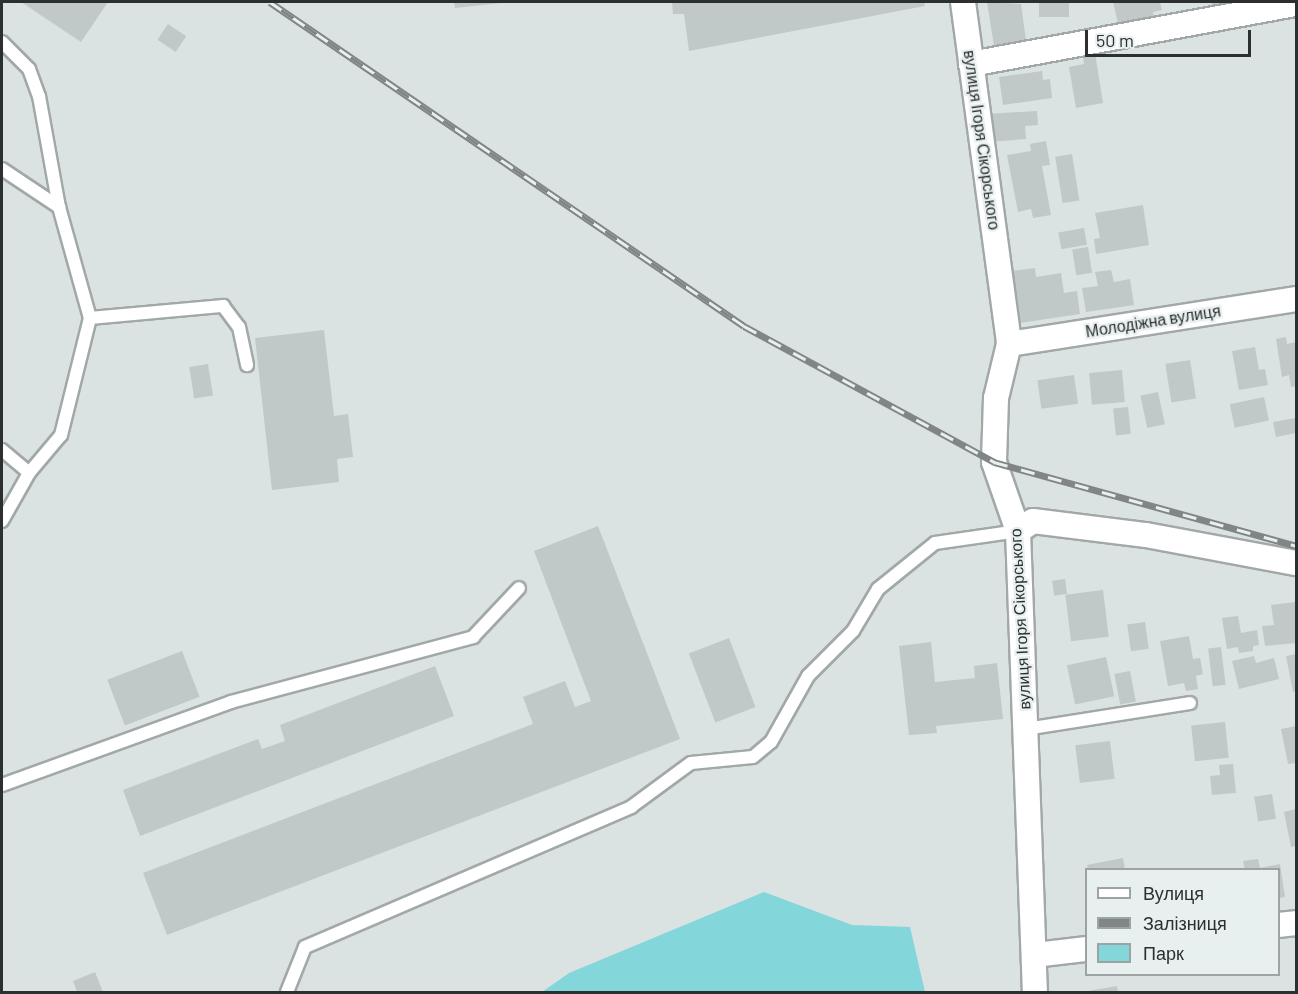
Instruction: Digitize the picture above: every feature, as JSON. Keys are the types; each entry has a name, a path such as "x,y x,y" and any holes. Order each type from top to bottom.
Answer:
{"street":[{"name":"вулиця Ігоря Сікорського","path":"963,2 1009,344 996,398 994,462 1018,531 1035,993"},
{"path":"971,64 1296,4"},
{"name":"Молодіжна вулиця","path":"1009,344 1296,299"},
{"path":"1018,531 1033,521 1146,535 1296,563"},
{"path":"1280,925 1296,923"},
{"path":"1035,955 1085,949"}],"lane":[{"path":"2,42 29,69 39,96 59,207 90,318 61,435 30,473 2,521"},
{"path":"2,169 59,207"},
{"path":"90,318 223,306 239,327 248,365"},
{"path":"2,450 30,473"},
{"path":"287,993 305,946 631,807 691,763 753,757 771,742 808,676 853,631 878,589 935,543 1018,531"},
{"path":"2,785 231,702 473,637 519,588"},
{"path":"1026,729 1190,704"}],"green space":[{"path":"764,892 852,925 910,927 925,992 542,992 569,973"}],"building":[{"path":"21,2 108,2 81,42"},
{"path":"454,2 501,2 501,3 455,8"},
{"path":"672,2 924,2 925,6 689,51 684,14 673,14"},
{"path":"987,2 1021,4 1027,48 1009,51 1008,44 994,46"},
{"path":"1039,2 1069,2 1069,17 1039,17"},
{"path":"1113,2 1160,2 1162,10 1153,12 1155,21 1119,28"},
{"path":"1211,2 1238,2 1239,5 1213,10"},
{"path":"168,24 186,36 176,52 157,40"},
{"path":"1095,53 1103,103 1076,108 1069,67 1084,64 1083,55"},
{"path":"1042,71 1043,80 1050,79 1052,98 1003,105 999,77"},
{"path":"1037,111 1038,125 1025,126 1026,139 988,142 986,114"},
{"path":"1046,141 1050,165 1042,166 1051,215 1033,218 1031,209 1018,212 1007,155 1031,151 1030,144"},
{"path":"1072,154 1079,200 1063,203 1055,157"},
{"path":"1143,205 1149,245 1096,254 1094,239 1100,238 1095,213"},
{"path":"1084,228 1087,245 1061,249 1058,233"},
{"path":"1088,247 1092,273 1076,275 1072,250"},
{"path":"1035,268 1036,277 1061,273 1064,293 1077,291 1080,314 1020,323 1012,271"},
{"path":"1111,270 1114,282 1130,279 1134,305 1086,312 1082,288 1098,286 1095,272"},
{"path":"324,330 334,416 348,414 353,457 337,459 339,482 272,490 255,338"},
{"path":"1286,337 1287,344 1296,342 1296,386 1291,387 1289,375 1282,377 1276,339"},
{"path":"1255,347 1259,370 1265,369 1268,385 1239,390 1232,351"},
{"path":"1190,360 1196,399 1171,402 1165,364"},
{"path":"208,364 213,396 194,399 189,367"},
{"path":"1122,370 1125,402 1092,405 1089,373"},
{"path":"1074,375 1078,404 1041,409 1037,380"},
{"path":"1158,392 1165,424 1147,428 1140,396"},
{"path":"1264,397 1269,420 1235,428 1230,404"},
{"path":"1128,407 1131,434 1116,435 1113,409"},
{"path":"1296,418 1296,433 1276,437 1273,422"},
{"path":"598,526 680,739 167,935 143,873 533,724 523,697 565,681 575,707 591,701 534,551"},
{"path":"1065,579 1067,594 1054,596 1052,581"},
{"path":"1103,590 1109,637 1071,641 1065,595"},
{"path":"1296,602 1296,643 1265,646 1262,626 1274,625 1271,605"},
{"path":"1238,616 1241,633 1257,630 1259,645 1253,646 1253,651 1239,653 1238,647 1227,649 1222,618"},
{"path":"1145,622 1149,649 1131,651 1127,625"},
{"path":"1189,636 1193,659 1200,658 1203,674 1196,676 1198,689 1186,691 1184,683 1168,686 1160,641"},
{"path":"729,638 756,707 715,722 689,653"},
{"path":"931,642 935,682 975,678 974,666 997,663 1003,719 936,726 937,733 909,735 899,646"},
{"path":"1221,647 1226,685 1213,686 1208,649"},
{"path":"182,651 200,697 125,725 107,680"},
{"path":"1296,654 1296,691 1293,692 1286,656"},
{"path":"1254,656 1256,663 1274,658 1279,679 1239,689 1232,661"},
{"path":"1106,657 1114,696 1075,704 1067,665"},
{"path":"435,666 454,716 140,836 123,790 258,739 262,749 285,741 280,725"},
{"path":"1130,671 1136,701 1120,704 1114,674"},
{"path":"1225,722 1229,758 1195,761 1191,726"},
{"path":"1296,726 1296,763 1288,764 1281,729"},
{"path":"1110,741 1115,779 1080,783 1075,745"},
{"path":"1233,764 1236,793 1212,795 1210,776 1220,775 1219,765"},
{"path":"1272,794 1276,819 1258,822 1254,797"},
{"path":"1296,809 1296,846 1291,847 1284,812"},
{"path":"1123,858 1125,868 1088,868 1087,865"},
{"path":"1258,859 1260,868 1245,868 1243,861"},
{"path":"1280,864 1285,897 1280,898 1280,868 1260,868"},
{"path":"95,972 103,992 77,992 73,981"},
{"path":"1117,986 1118,992 1088,992 1088,991"}],"railway":[{"path":"270,2 744,326 994,462 1296,546"}]}
